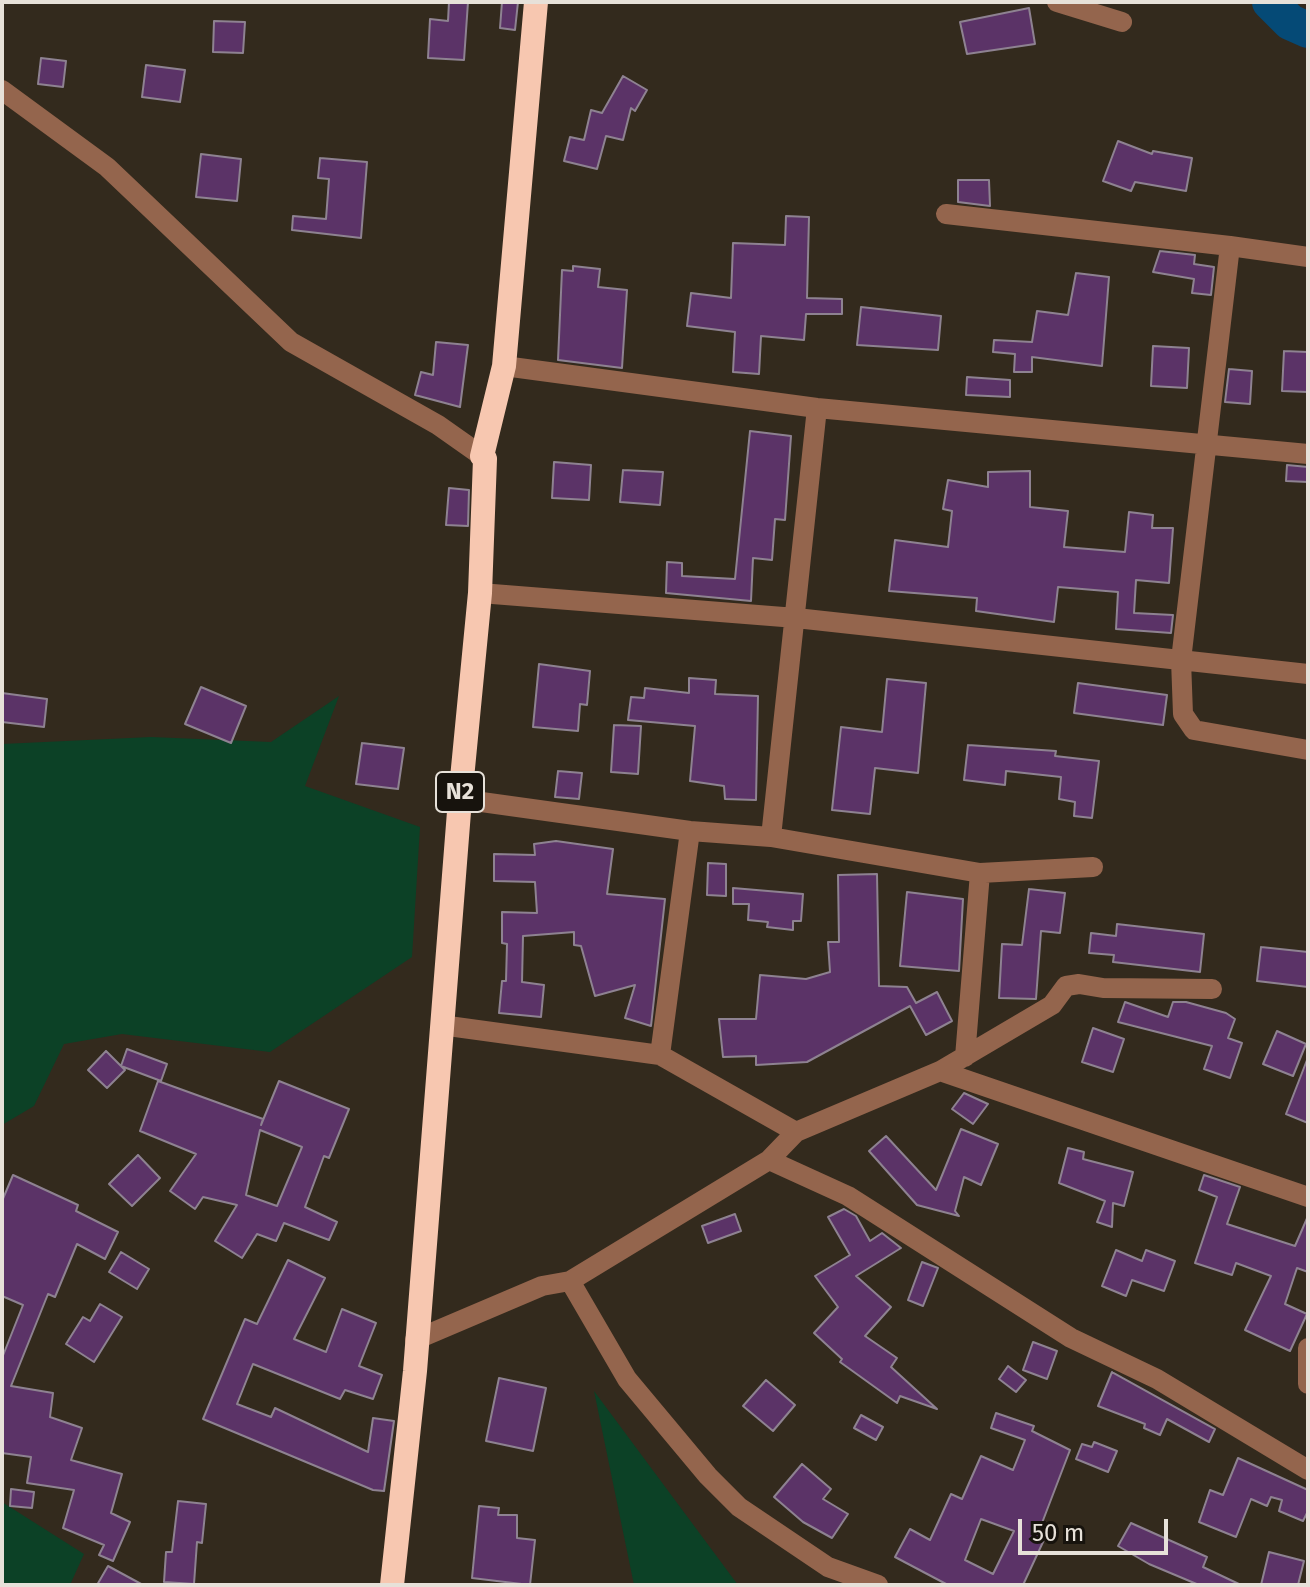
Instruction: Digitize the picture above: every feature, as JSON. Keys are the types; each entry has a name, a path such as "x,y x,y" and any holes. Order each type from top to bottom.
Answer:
{"highway":[{"name":"N2","path":"392,1585 415,1371 441,1025 480,593 485,459 482,456 504,366 536,2"}],"street":[{"path":"1057,2 1122,22"},
{"path":"2,90 107,167 291,342 438,425 482,456"},
{"path":"946,214 1308,257"},
{"path":"1230,246 1181,660 1183,714 1194,730 1308,750"},
{"path":"504,366 817,408 1308,454"},
{"path":"771,837 817,408"},
{"path":"480,593 796,618 1308,674"},
{"path":"460,799 690,831 771,837 980,873 1093,867"},
{"path":"660,1055 690,831"},
{"path":"965,1057 980,873"},
{"path":"415,1340 542,1286 570,1281 769,1160 796,1132 940,1071 1052,1005 1066,986 1212,989"},
{"path":"441,1025 660,1055 796,1132"},
{"path":"940,1071 1308,1197"},
{"path":"769,1160 848,1196 1071,1338 1157,1379 1308,1470"},
{"path":"570,1281 627,1379 708,1476 739,1507 828,1567 878,1585"},
{"path":"1308,1348 1308,1384"}],"green space":[{"path":"339,696 305,786 420,827 412,957 270,1052 122,1034 64,1044 34,1106 2,1125 2,744 151,737 271,742"},
{"path":"594,1391 738,1585 634,1585"},
{"path":"2,1502 84,1554 70,1585 2,1585"}],"building":[{"path":"449,2 468,2 464,60 428,58 430,19 448,21"},
{"path":"502,2 518,2 515,30 500,28"},
{"path":"1029,8 1035,44 967,54 960,22"},
{"path":"214,21 245,22 243,53 213,52"},
{"path":"41,58 66,61 63,87 38,84"},
{"path":"146,65 185,70 180,102 142,97"},
{"path":"623,76 647,90 635,111 631,108 623,140 606,136 597,169 564,161 570,137 584,140 591,110 602,113"},
{"path":"1118,141 1152,154 1153,151 1192,158 1186,191 1135,182 1131,191 1103,181"},
{"path":"201,154 241,159 237,201 196,197"},
{"path":"320,158 367,162 361,238 292,230 293,216 326,219 329,179 318,178"},
{"path":"958,180 989,180 990,206 958,202"},
{"path":"786,216 809,217 807,298 842,299 842,314 806,314 804,340 761,336 759,374 733,372 735,332 687,326 691,293 731,298 733,243 785,245"},
{"path":"1160,251 1195,255 1194,264 1214,267 1211,295 1192,293 1194,279 1153,272"},
{"path":"573,266 600,269 598,287 627,290 622,368 558,360 562,270 573,271"},
{"path":"1076,273 1109,277 1102,366 1032,357 1032,372 1014,372 1015,354 993,352 994,340 1032,342 1037,311 1068,315"},
{"path":"861,307 941,316 938,350 857,345"},
{"path":"436,342 468,345 460,407 415,395 421,372 433,375"},
{"path":"1153,346 1189,348 1187,388 1151,386"},
{"path":"1284,351 1308,352 1308,392 1282,391"},
{"path":"1229,369 1252,371 1250,404 1225,402"},
{"path":"967,377 1010,380 1010,397 966,395"},
{"path":"750,431 791,436 785,520 775,519 772,560 753,558 751,601 666,593 667,562 682,563 682,576 735,579"},
{"path":"554,462 591,465 589,500 552,498"},
{"path":"1287,465 1308,467 1308,482 1286,481"},
{"path":"623,470 663,472 660,505 620,502"},
{"path":"1030,471 1030,507 1068,511 1064,547 1125,552 1129,512 1153,515 1152,528 1173,528 1169,583 1136,580 1134,613 1173,615 1171,633 1116,629 1118,592 1058,587 1054,622 976,611 977,598 889,591 895,540 948,547 952,511 943,509 948,480 988,487 988,472"},
{"path":"449,488 469,490 468,526 446,525"},
{"path":"539,664 590,671 587,705 580,704 578,731 533,727"},
{"path":"689,678 716,680 715,694 758,696 756,800 725,799 724,786 690,781 695,726 628,720 631,697 644,698 645,688 689,693"},
{"path":"887,679 926,683 918,773 875,768 870,814 832,810 841,727 882,732"},
{"path":"1078,683 1167,695 1163,725 1074,713"},
{"path":"201,687 246,706 231,743 185,724"},
{"path":"2,693 47,699 44,727 2,722"},
{"path":"614,725 641,726 638,774 611,772"},
{"path":"362,743 404,748 398,789 356,784"},
{"path":"968,745 1056,751 1055,756 1099,761 1092,818 1074,816 1075,802 1059,799 1061,777 1006,771 1005,785 964,780"},
{"path":"558,771 582,773 579,799 555,797"},
{"path":"556,841 613,849 607,894 665,899 651,1026 625,1018 635,985 595,996 581,946 574,945 574,932 523,936 522,982 544,985 541,1017 499,1013 502,981 506,981 507,944 502,943 502,912 537,913 535,882 494,881 494,854 535,855 534,844"},
{"path":"708,863 726,864 726,896 707,895"},
{"path":"877,874 879,986 907,987 916,1003 937,992 952,1021 926,1035 910,1006 807,1062 756,1065 756,1056 723,1057 719,1019 756,1019 760,975 806,979 830,972 828,942 839,942 838,875"},
{"path":"733,888 803,894 801,921 793,921 793,930 767,927 768,922 748,920 749,904 733,904"},
{"path":"1029,889 1065,893 1060,933 1041,931 1036,999 999,998 1002,944 1022,945"},
{"path":"907,892 963,899 959,971 900,966"},
{"path":"1117,924 1204,934 1200,972 1113,962 1114,955 1089,953 1091,933 1116,936"},
{"path":"1261,947 1308,952 1308,987 1257,981"},
{"path":"1125,1002 1168,1017 1173,1002 1186,1002 1226,1013 1235,1019 1228,1038 1242,1043 1230,1078 1204,1069 1212,1046 1118,1022"},
{"path":"1093,1028 1124,1039 1113,1072 1082,1062"},
{"path":"1277,1031 1306,1044 1293,1076 1263,1064"},
{"path":"127,1049 167,1064 161,1081 121,1066"},
{"path":"106,1051 125,1070 107,1088 88,1070"},
{"path":"1308,1060 1308,1123 1286,1114"},
{"path":"158,1081 263,1119 261,1125 279,1081 349,1109 329,1158 324,1156 305,1207 337,1222 329,1240 284,1223 276,1241 257,1234 242,1258 215,1241 237,1205 203,1197 195,1209 170,1191 196,1154 140,1131","holes":["260,1130 302,1147 277,1206 246,1195"]},
{"path":"964,1093 988,1104 973,1124 952,1109"},
{"path":"961,1129 998,1144 981,1185 964,1177 955,1211 959,1216 917,1205 869,1151 886,1136 936,1190"},
{"path":"1068,1148 1084,1152 1083,1159 1133,1172 1124,1206 1113,1203 1112,1227 1097,1222 1105,1201 1059,1183"},
{"path":"138,1155 160,1178 132,1206 109,1184"},
{"path":"13,1175 78,1205 76,1211 118,1232 105,1259 77,1244 55,1297 48,1294 11,1386 53,1393 50,1417 82,1428 71,1460 122,1474 111,1513 130,1522 113,1561 99,1555 104,1545 63,1528 74,1490 27,1483 31,1457 2,1453 2,1358 23,1305 2,1296 2,1201"},
{"path":"1204,1175 1240,1187 1227,1224 1295,1246 1308,1216 1308,1272 1297,1268 1285,1304 1307,1314 1290,1351 1245,1330 1271,1276 1236,1263 1232,1275 1195,1263 1217,1197 1199,1190"},
{"path":"844,1209 856,1216 870,1241 882,1233 901,1248 856,1276 891,1307 865,1336 897,1358 891,1367 937,1409 900,1396 897,1403 840,1362 842,1359 814,1333 838,1307 815,1276 850,1255 828,1217"},
{"path":"735,1214 741,1231 708,1243 702,1226"},
{"path":"1116,1250 1142,1261 1146,1250 1175,1261 1164,1291 1132,1280 1126,1296 1102,1286"},
{"path":"121,1252 149,1269 137,1289 109,1272"},
{"path":"288,1260 325,1278 294,1339 326,1352 342,1309 376,1323 359,1366 382,1375 373,1399 345,1390 340,1399 253,1364 237,1404 271,1417 275,1408 368,1452 373,1418 394,1421 384,1491 373,1490 203,1419 245,1319 257,1324"},
{"path":"922,1262 938,1268 923,1306 908,1300"},
{"path":"100,1304 122,1317 94,1362 66,1344 83,1317 90,1321"},
{"path":"1033,1342 1057,1351 1047,1379 1023,1370"},
{"path":"1008,1366 1026,1380 1016,1392 999,1379"},
{"path":"1112,1372 1215,1429 1209,1442 1167,1419 1160,1435 1144,1428 1145,1424 1098,1406"},
{"path":"499,1378 546,1388 533,1451 486,1441"},
{"path":"766,1380 795,1405 773,1431 743,1406"},
{"path":"996,1413 1034,1426 1032,1431 1070,1450 1042,1523 1050,1527 1023,1585 948,1585 895,1557 910,1529 930,1540 951,1494 962,1499 981,1456 1013,1470 1025,1440 991,1428","holes":["981,1519 1014,1531 993,1574 965,1560"]},
{"path":"861,1415 883,1427 876,1440 854,1428"},
{"path":"1094,1442 1117,1451 1108,1472 1076,1459 1082,1444 1092,1447"},
{"path":"1238,1458 1308,1490 1308,1511 1303,1521 1279,1511 1282,1500 1271,1497 1267,1506 1251,1499 1236,1537 1199,1522 1210,1490 1223,1495"},
{"path":"802,1464 831,1489 823,1499 848,1514 832,1538 803,1522 774,1497"},
{"path":"11,1489 34,1492 32,1508 10,1506"},
{"path":"178,1501 206,1504 202,1543 197,1542 194,1584 164,1582 166,1552 172,1552"},
{"path":"479,1506 499,1508 498,1515 517,1515 517,1538 535,1540 530,1585 472,1578"},
{"path":"1131,1523 1207,1557 1203,1567 1241,1585 1199,1585 1149,1564 1118,1546"},
{"path":"1269,1552 1304,1561 1298,1585 1261,1585"},
{"path":"108,1566 143,1585 97,1585"}],"waterway":[{"path":"1270,2 1290,22 1308,30"}]}
